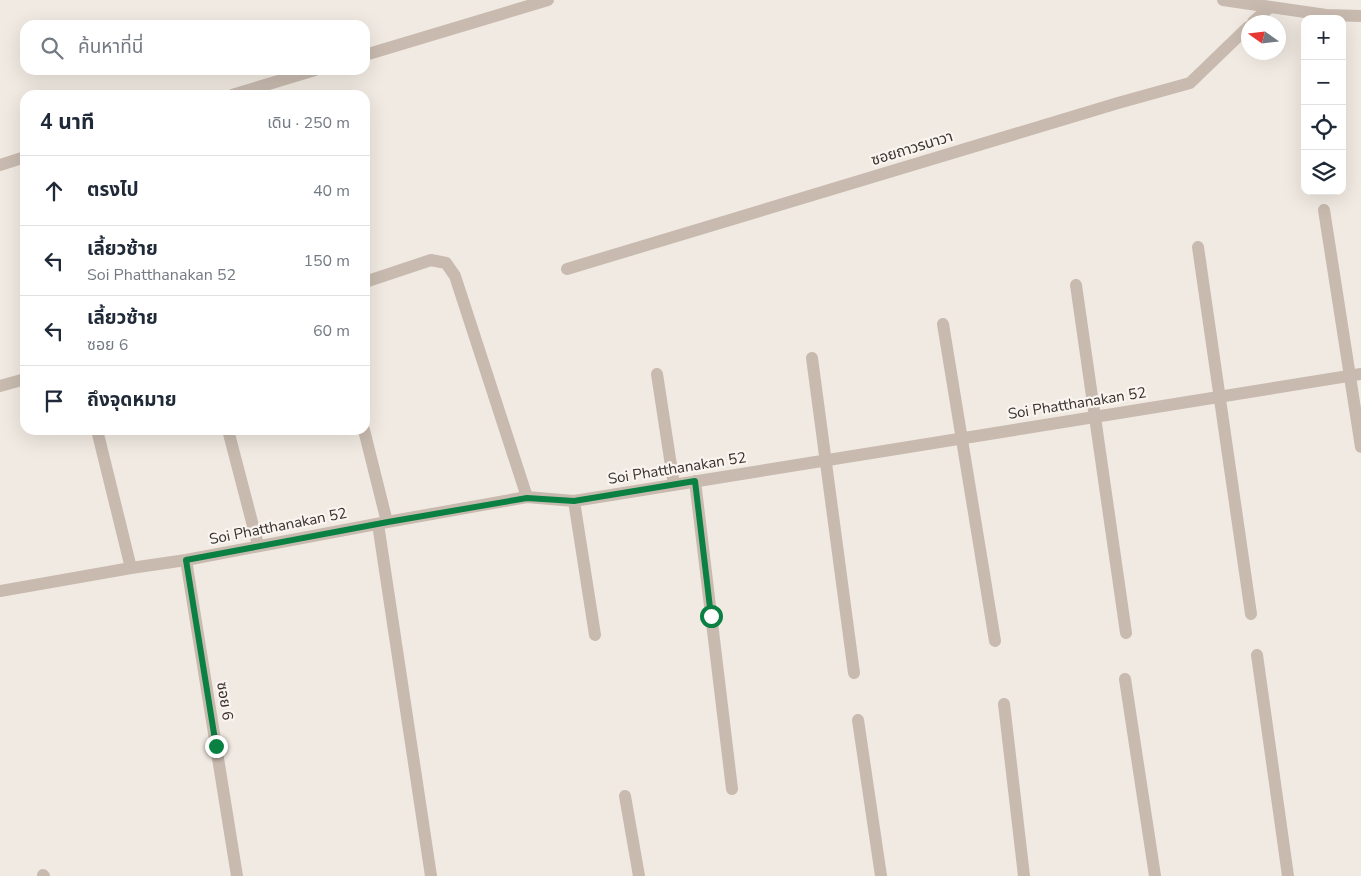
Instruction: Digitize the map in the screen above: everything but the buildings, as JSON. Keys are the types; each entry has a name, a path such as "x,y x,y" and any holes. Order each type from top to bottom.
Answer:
{"street":[{"path":"370,53 548,0"},
{"path":"1223,0 1326,15 1361,16"},
{"path":"1261,15 1270,7"},
{"name":"ซอยถาวรนาวา","path":"567,270 1118,102 1190,83 1241,34"},
{"path":"249,90 298,75"},
{"path":"0,165 20,159"},
{"path":"1324,210 1356,375 1361,447"},
{"path":"1198,247 1251,614"},
{"path":"370,280 431,260 446,263 455,276 527,498"},
{"path":"1076,285 1126,633"},
{"path":"943,324 995,641"},
{"path":"812,358 854,673"},
{"path":"657,374 674,485"},
{"name":"Soi Phatthanakan 52","path":"1,588 186,560 258,545 527,498 574,501 1356,375"},
{"path":"0,386 20,380"},
{"path":"98,435 131,568"},
{"path":"229,435 258,545"},
{"path":"365,435 383,523 431,876"},
{"path":"695,481 732,789"},
{"path":"574,501 595,635"},
{"name":"ซอย 6","path":"186,560 237,876"},
{"path":"1257,654 1288,876"},
{"path":"1125,678 1155,876"},
{"path":"1004,704 1024,876"},
{"path":"858,720 881,876"},
{"path":"625,796 639,876"}],"route":[{"path":"216,746 186,560 258,545 527,498 574,501 695,481 711,616"}]}
